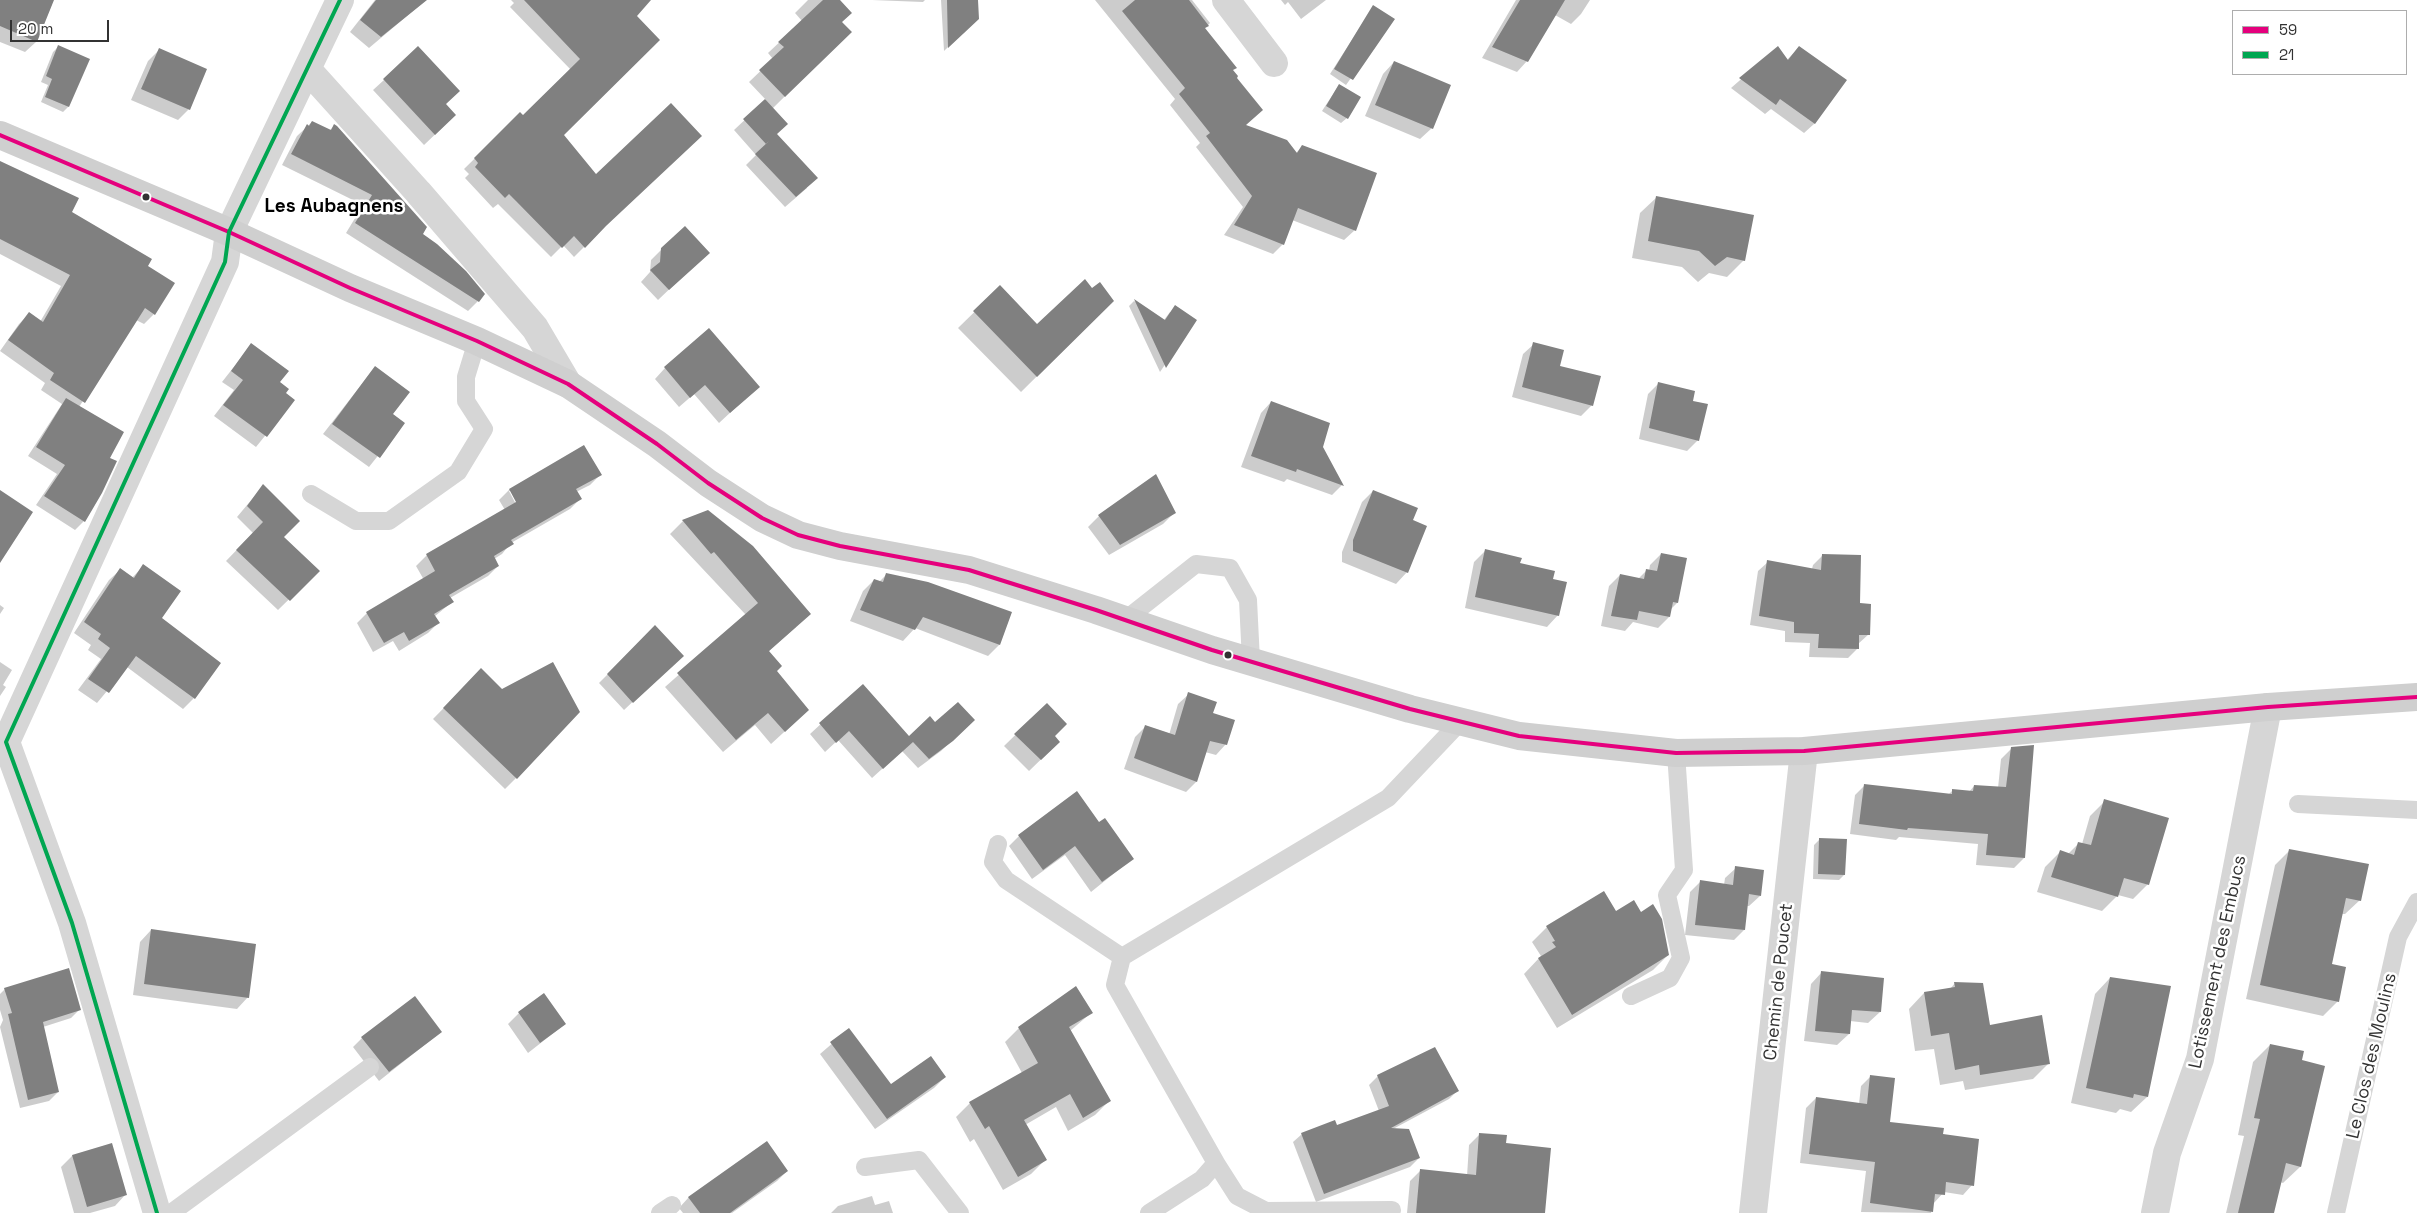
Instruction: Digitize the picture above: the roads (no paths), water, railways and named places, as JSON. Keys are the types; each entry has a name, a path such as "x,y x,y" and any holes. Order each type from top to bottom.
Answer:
{"street":[{"path":"157,1213 72,922 3,743 225,262 229,232 340,0"},
{"path":"1226,0 1274,63"},
{"path":"308,70 418,192 535,328 568,384"},
{"path":"0,135 229,232 350,288 477,341 568,384 657,444 708,483 762,518 798,535 840,546 969,570 1251,661 1410,709 1520,736 1676,753 1804,751 2268,707 2417,697"},
{"name":"Lotissement des Embucs","path":"2155,1213 2167,1153 2200,1059 2268,707"},
{"name":"Chemin de Poucet","path":"1753,1213 1804,751"}],"lane":[{"path":"311,494 356,521 389,521 458,472 484,429 466,401 466,377 477,341"},
{"path":"1125,620 1196,564 1230,568 1248,600 1251,661"},
{"path":"1392,1210 1266,1211 1237,1196 1216,1163 1115,985 1122,957 1388,798 1461,721"},
{"path":"1631,996 1670,978 1681,958 1667,895 1684,870 1676,753"},
{"path":"2298,804 2417,810"},
{"path":"998,844 993,862 1006,880 1122,957"},
{"name":"Le Clos des Moulins","path":"2336,1213 2398,938 2417,902"},
{"path":"171,1213 370,1067"},
{"path":"865,1167 919,1160 960,1213"},
{"path":"1149,1213 1202,1179 1216,1163"}],"district":[{"name":"Les Aubagnens","path":"334,207"}]}
